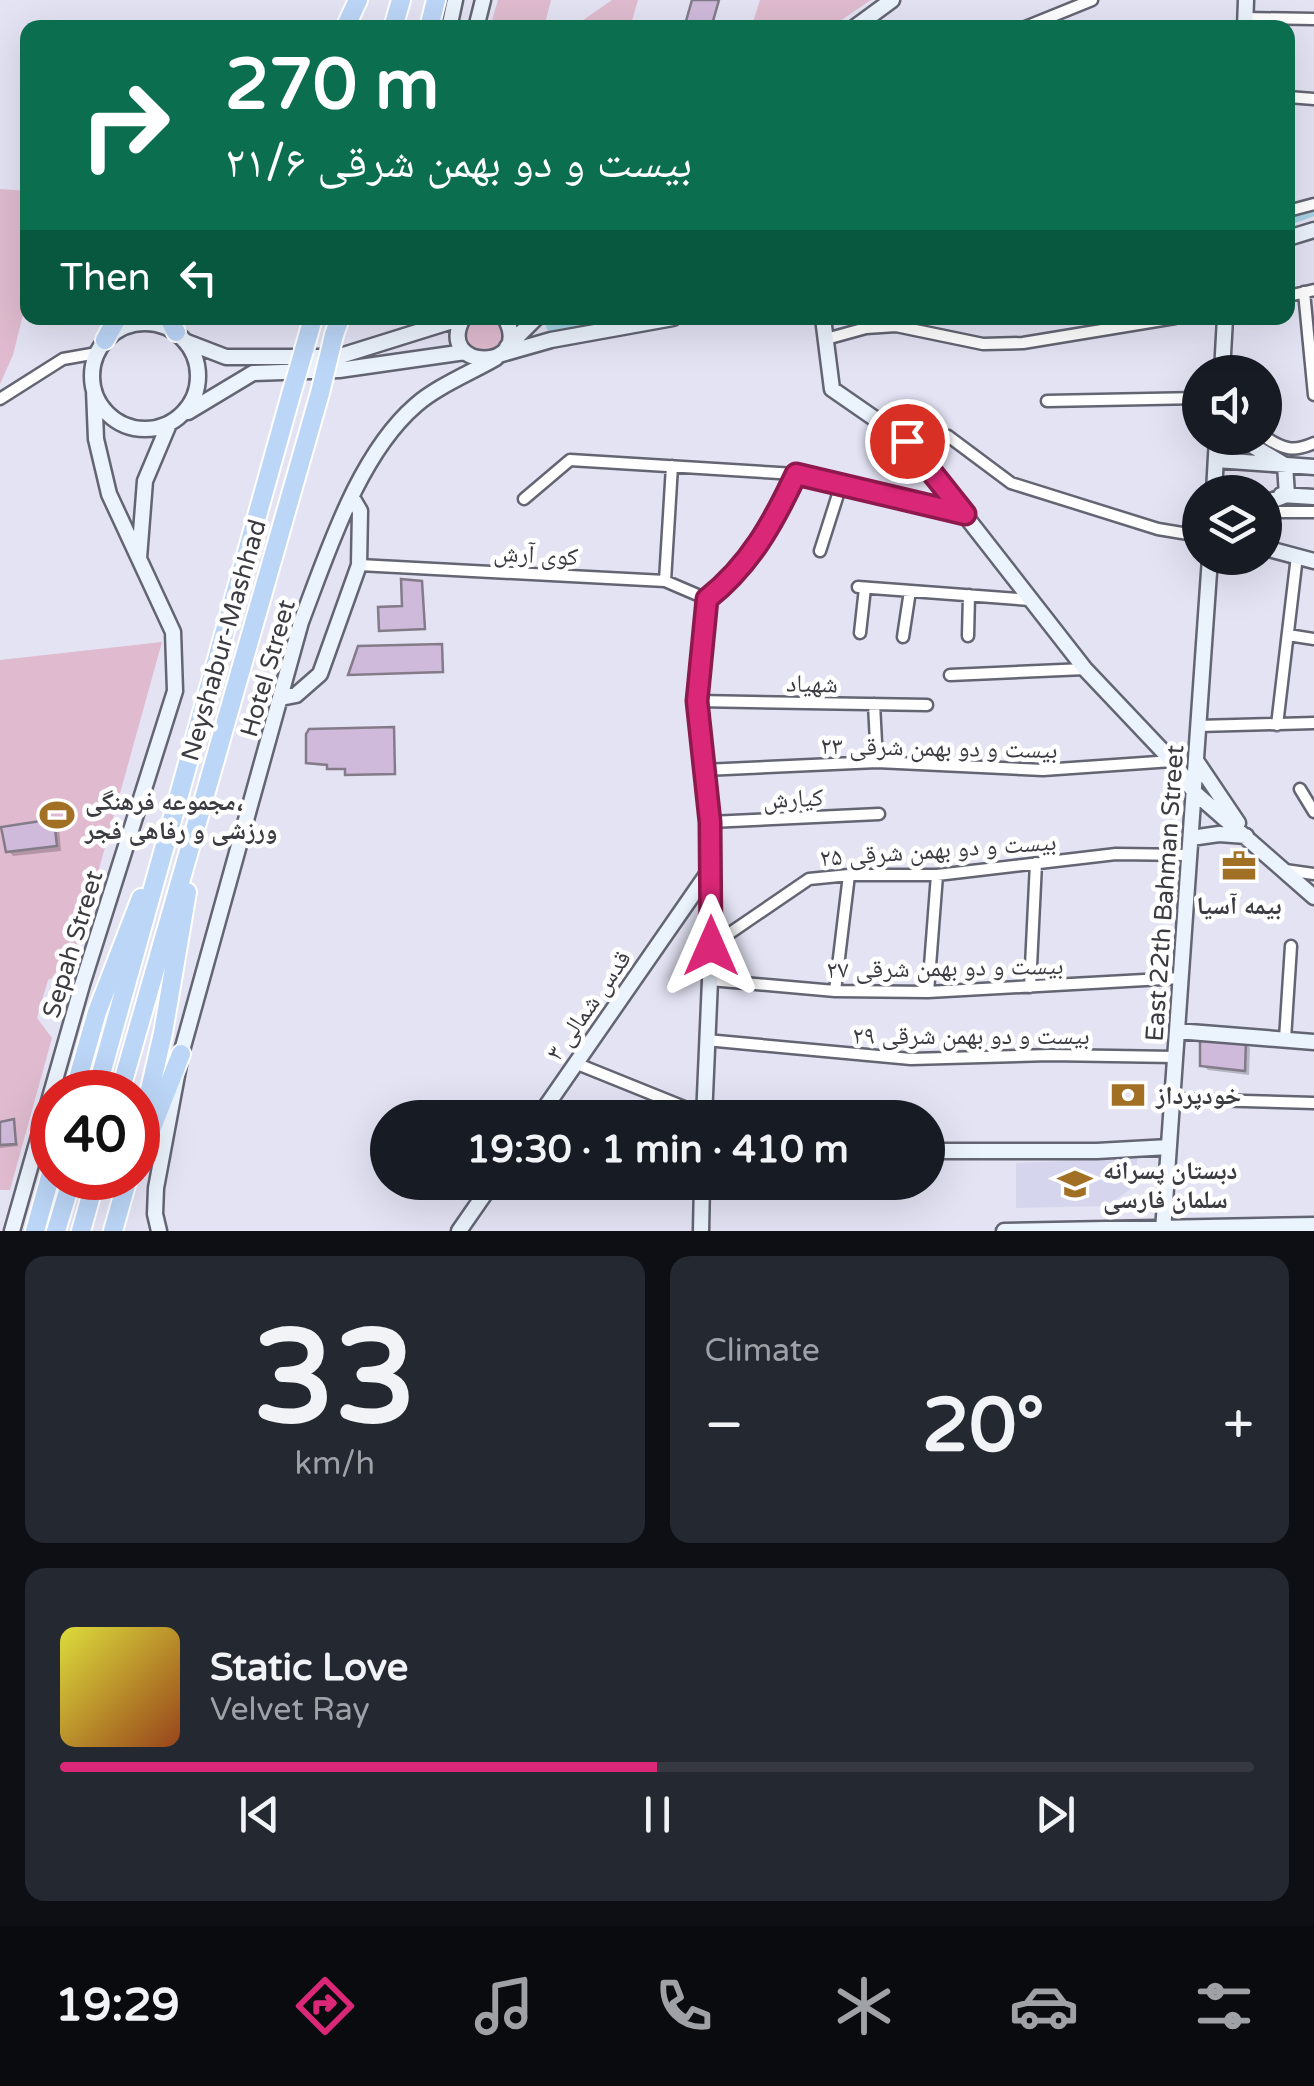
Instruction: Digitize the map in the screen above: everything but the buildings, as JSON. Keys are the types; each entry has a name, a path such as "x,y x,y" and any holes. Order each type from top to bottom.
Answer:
{"highway":[{"path":"101,346 113,325"},
{"path":"102,1070 311,325"},
{"name":"Neyshabur-Mashhad","path":"126,1070 337,326"},
{"path":"81,1070 98,1012 183,790"},
{"path":"155,1070 203,798"},
{"path":"160,1107 181,1054"},
{"path":"35,1231 44,1200"},
{"path":"56,1231 65,1200"},
{"path":"81,1231 90,1200"},
{"path":"113,1231 123,1200"}],"main road":[{"path":"863,20 884,2"},
{"path":"130,325 101,346 92,371 94,390 110,416 138,429 175,420 254,373 338,370 465,352 480,360 551,340 634,325"},
{"path":"177,331 226,357 337,356 440,325"},
{"path":"460,325 458,331 465,352"},
{"path":"502,353 511,332 508,325"},
{"path":"502,353 529,325"},
{"path":"824,325 832,389 907,441 1085,670 1172,761 1194,792 1314,897"},
{"path":"1223,355 1225,325"},
{"path":"138,559 145,481 175,420 194,400 199,380 196,360 177,331"},
{"name":"Hotel Street","path":"159,1231 156,1188 181,1054 302,622 352,499 379,447 416,404 502,353"},
{"name":"Sepah Street","path":"12,1231 82,984 174,692 173,632 109,494 96,439 94,390"},
{"path":"1215,475 1216,455"},
{"path":"1268,455 1285,465"},
{"path":"1216,460 1314,468"},
{"path":"1285,465 1286,495"},
{"path":"704,1100 711,946 710,822 697,701 707,599 734,578 772,526 796,474"},
{"path":"1282,495 1314,496"},
{"path":"1282,497 1286,495"},
{"path":"281,698 296,694 320,674 359,565 360,511 352,499"},
{"path":"1282,552 1314,560"},
{"name":"East 22th Bahman Street","path":"1163,1230 1209,575"},
{"path":"1196,759 1247,836"},
{"path":"1191,838 1218,834 1247,836"},
{"name":"قدس شمالی ۳","path":"551,1100 710,870"},
{"path":"1177,1032 1314,1042"},
{"path":"945,1151 1169,1147"},
{"path":"459,1231 480,1200"},
{"path":"700,1231 701,1200"},
{"path":"1004,1231 1314,1225"}],"street":[{"path":"1053,0 1056,15"},
{"path":"1043,20 1092,0"},
{"path":"1309,291 1314,395"},
{"path":"826,339 866,328 896,326 982,344 1023,344 1134,325"},
{"path":"0,400 64,359 101,346"},
{"path":"1047,400 1182,398"},
{"path":"907,441 948,436 1012,483 1126,520 1182,532"},
{"path":"1282,448 1295,451 1314,443"},
{"path":"524,499 570,460 796,474 965,514"},
{"path":"665,581 672,466"},
{"path":"820,551 841,485"},
{"path":"1282,512 1314,512"},
{"path":"1277,726 1296,556"},
{"name":"کوی آرش","path":"359,565 665,581 707,599"},
{"path":"860,634 861,588 1030,600"},
{"path":"903,637 910,591"},
{"path":"968,636 969,596"},
{"path":"1288,634 1314,639"},
{"path":"950,676 1085,670"},
{"name":"شهیاد","path":"697,701 927,706"},
{"path":"874,704 876,762"},
{"path":"1198,726 1314,723"},
{"name":"بیست و دو بهمن شرقی ۲۳","path":"704,770 876,762 1043,770 1172,761"},
{"path":"1300,789 1314,812"},
{"name":"کیارش","path":"710,822 879,814"},
{"name":"بیست و دو بهمن شرقی ۲۵","path":"711,946 809,879 937,875 1116,854 1190,855"},
{"path":"1030,987 1036,863"},
{"path":"1280,869 1314,874"},
{"path":"835,990 848,875"},
{"path":"928,992 937,875"},
{"path":"1285,1039 1291,946"},
{"name":"بیست و دو بهمن شرقی ۲۷","path":"710,980 835,990 928,992 1181,978"},
{"name":"بیست و دو بهمن شرقی ۲۹","path":"706,1040 911,1059 1175,1057"},
{"path":"576,1064 665,1100"},
{"path":"1172,1100 1314,1103"}],"shaded area":[{"path":"498,0 551,0 546,20 492,20"},
{"path":"612,0 638,0 632,20 583,20"},
{"path":"760,0 871,0 841,20 754,20"},
{"path":"0,189 20,190 20,325 0,384"},
{"path":"468,325 501,327 501,341 491,351 477,351 467,341"},
{"name":"مجموعه فرهنگی، ورزشی و رفاهی فجر","path":"162,642 71,970 48,980 37,1018 52,1038 43,1070 30,1070 30,1118 10,1190 0,1190 0,660"},
{"name":"دبستان پسرانه سلمان فارسی","path":"1137,1158 1137,1179 1131,1189 1106,1206 1016,1208 1016,1163"}],"waterway":[{"path":"1295,217 1314,210"},
{"path":"552,326 557,325"}],"place":[{"name":"مجموعه فرهنگی، ورزشی و رفاهی فجر","path":"57,815"},
{"name":"بیمه آسیا","path":"1239,866"},
{"name":"خودپرداز","path":"1128,1095"},
{"name":"دبستان پسرانه سلمان فارسی","path":"1075,1184"}],"route":[{"path":"711,946 710,822 697,701 707,599 734,578 772,526 796,474 965,514 907,441"}]}
